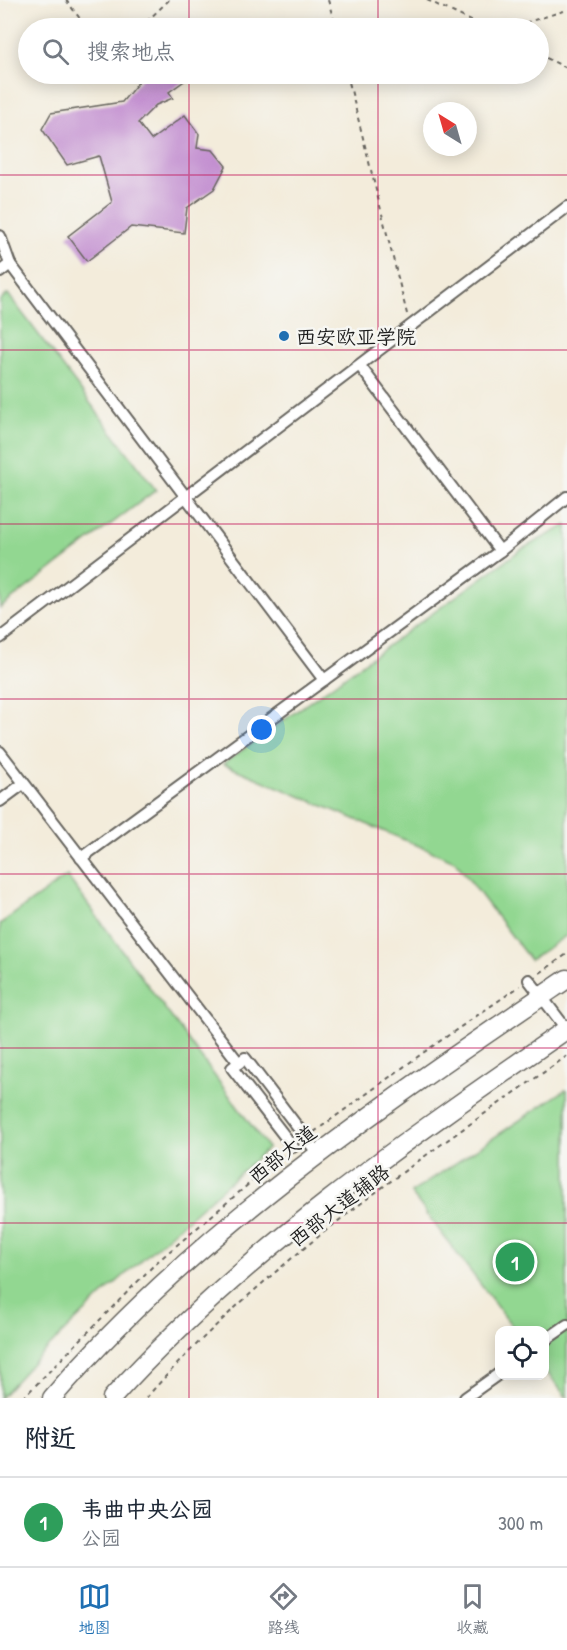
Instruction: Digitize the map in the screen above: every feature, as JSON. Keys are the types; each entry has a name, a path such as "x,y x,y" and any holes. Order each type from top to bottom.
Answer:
{"main road":[{"name":"西部大道","path":"52,1398 110,1335 157,1290 318,1154 407,1086 567,979"},
{"path":"112,1398 200,1309 296,1226 396,1148 567,1030"}],"street":[{"path":"0,638 567,207"},
{"path":"0,236 10,264 324,680"},
{"path":"0,272 10,264"},
{"path":"360,366 500,551"},
{"path":"81,858 500,551 567,497"},
{"path":"0,752 239,1063"},
{"path":"0,801 23,784"},
{"path":"529,980 543,995 567,1030"},
{"path":"293,1147 232,1068 245,1058 318,1154"},
{"path":"549,1337 567,1324"},
{"path":"465,1398 495,1377"}],"path":[{"path":"66,0 80,18"},
{"path":"150,18 168,0"},
{"path":"328,0 333,18"},
{"path":"427,0 465,18"},
{"path":"541,18 567,10"},
{"path":"549,59 567,68"},
{"path":"349,84 410,328"},
{"name":"西部大道辅路","path":"146,1398 196,1343 320,1235 404,1170 567,1056"}],"green space":[{"path":"8,294 156,490 0,608 0,300"},
{"path":"567,525 567,935 530,960 455,861 223,764 522,549"},
{"path":"67,876 268,1148 110,1288 34,1361 0,1398 0,924"},
{"path":"567,1090 567,1398 549,1375 549,1326 512,1326 411,1193"}],"building":[{"path":"137,84 180,84 169,92 173,98 156,105 138,123 151,140 185,115 199,134 197,148 213,150 226,166 214,189 187,208 184,233 131,227 87,261 68,236 112,202 99,156 67,165 42,129 51,113 122,102"}],"place":[{"name":"西安欧亚学院","path":"284,336"},
{"name":"韦曲中央公园","path":"515,1262"}]}
